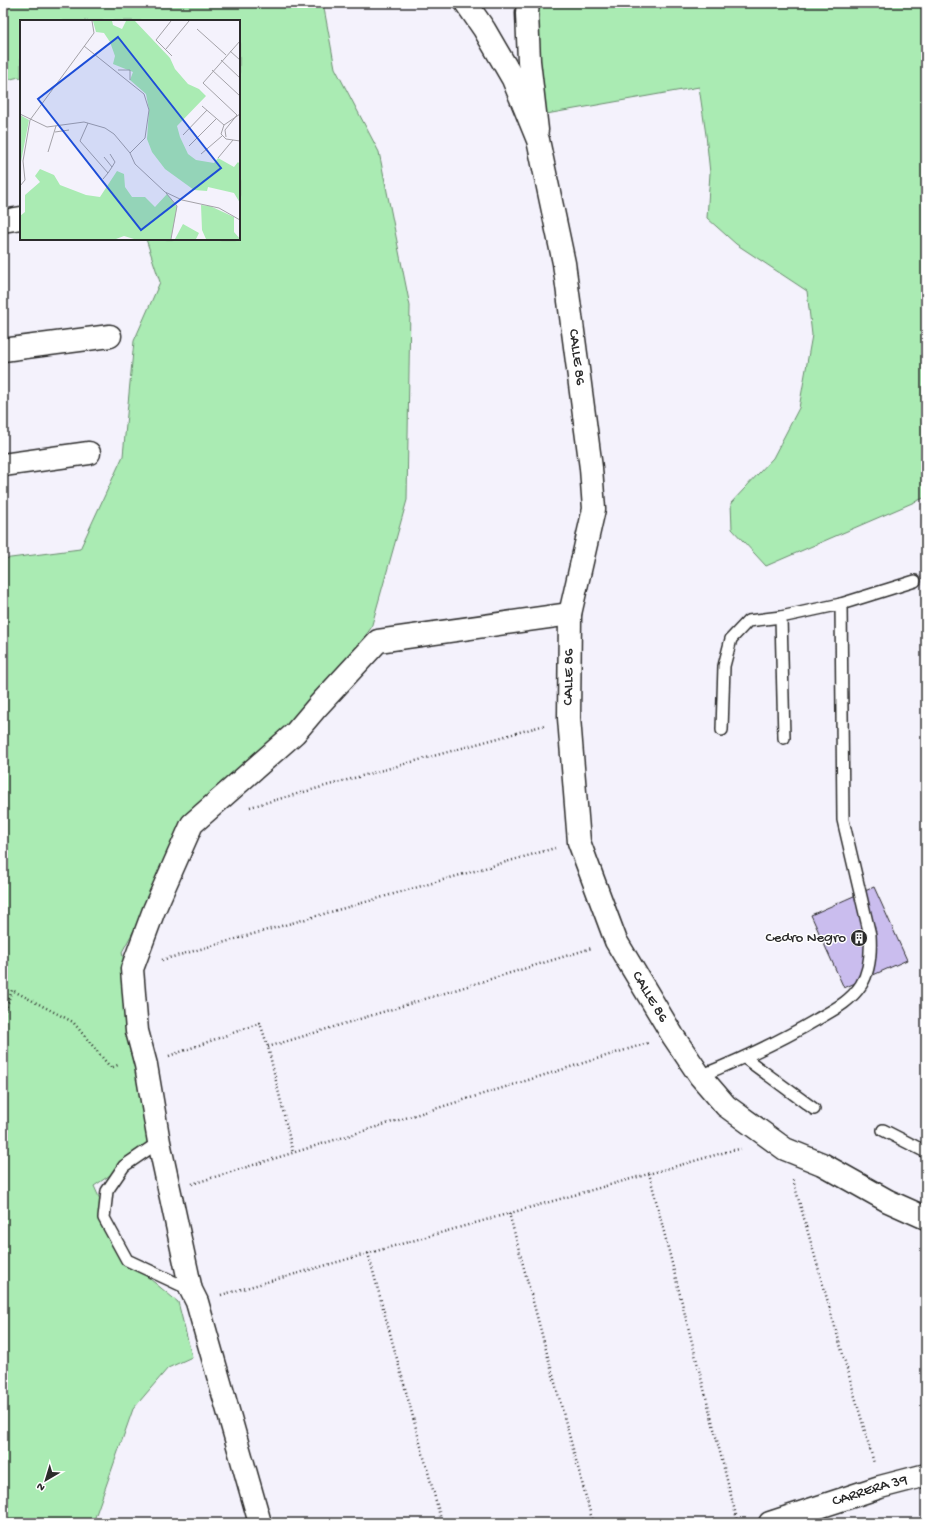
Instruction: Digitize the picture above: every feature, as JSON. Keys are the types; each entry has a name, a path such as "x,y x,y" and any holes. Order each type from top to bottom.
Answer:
{"street":[{"name":"CALLE 86","path":"466,3 484,29 513,79 538,140 564,263 592,468 594,509 570,614 569,718 579,842 616,941 700,1076 726,1106 785,1149 822,1164 888,1201 926,1218"},
{"path":"528,3 529,61 538,140"},
{"path":"3,221 20,218"},
{"path":"3,350 110,336"},
{"path":"3,465 89,453"},
{"path":"260,1523 194,1296 159,1142 145,1059 137,1031 132,969 154,910 192,824 295,733 378,641 570,614"},
{"name":"CARRERA 39","path":"770,1523 880,1487 926,1475"}],"lane":[{"path":"722,730 724,666 731,639 748,621 781,617 841,604 915,581"},
{"path":"700,1076 745,1058 782,1040 849,1000 862,984 868,967 871,949 869,924 843,820 841,604"},
{"path":"781,617 784,738"},
{"path":"745,1058 814,1109"},
{"path":"883,1130 926,1152"},
{"path":"159,1142 124,1166 107,1191 104,1218 127,1260 194,1296"}],"path":[{"path":"246,809 569,718"},
{"path":"132,969 579,842"},
{"path":"268,1047 616,941"},
{"path":"3,1018 12,990 73,1022 111,1068 145,1059 260,1023 268,1047 293,1153"},
{"path":"170,1191 674,1036"},
{"path":"194,1296 368,1253 732,1150 747,1149"},
{"path":"785,1149 880,1487"},
{"path":"649,1173 738,1523"},
{"path":"510,1213 593,1523"},
{"path":"368,1253 442,1523"}],"green space":[{"path":"3,3 323,3 335,68 379,152 410,306 407,500 371,628 295,733 192,824 122,952 159,1142 94,1186 127,1260 178,1302 192,1357 168,1368 133,1409 93,1523 3,1523 3,559 80,549 123,456 134,341 160,282 146,240 240,240 240,20 20,20 20,78 3,81"},
{"path":"532,3 926,3 926,497 766,566 732,529 731,503 773,458 799,408 812,335 807,291 736,244 707,218 710,173 699,87 535,116"}],"building":[{"name":"Cedro Negro","path":"874,887 907,960 844,988 811,915"}],"place":[{"name":"Cedro Negro","path":"859,938"}]}
